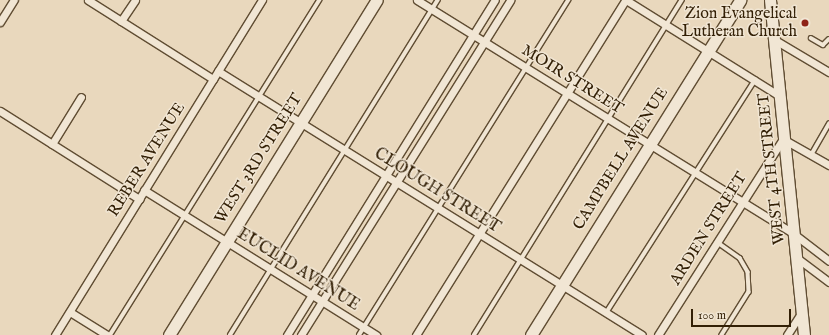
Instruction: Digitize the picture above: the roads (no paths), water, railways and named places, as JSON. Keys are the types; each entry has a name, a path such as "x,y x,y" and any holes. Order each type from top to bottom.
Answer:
{"main road":[{"name":"WEST 3RD STREET","path":"169,335 377,0"},
{"name":"CAMPBELL AVENUE","path":"530,335 740,0"},
{"name":"WEST 4TH STREET","path":"774,1 775,40 784,139 804,330"}],"street":[{"path":"0,22 14,0"},
{"path":"88,0 213,79"},
{"path":"121,21 135,0"},
{"name":"REBER AVENUE","path":"55,335 262,0"},
{"name":"MOIR STREET","path":"417,0 794,234 829,261"},
{"path":"287,335 495,0"},
{"path":"301,335 510,0"},
{"path":"416,335 626,0 781,97"},
{"path":"775,40 829,72"},
{"name":"CLOUGH STREET","path":"218,71 642,335"},
{"path":"52,144 81,97"},
{"path":"0,111 139,199"},
{"path":"784,139 829,165"},
{"name":"ARDEN STREET","path":"658,335 784,139"},
{"name":"EUCLID AVENUE","path":"144,190 376,335"},
{"path":"797,258 829,282"},
{"path":"787,335 802,311"},
{"path":"70,312 107,335"},
{"path":"797,335 804,330"}],"lane":[{"path":"110,335 260,97 319,0"},
{"path":"230,335 438,0"},
{"path":"359,335 568,0"},
{"path":"474,335 682,0"},
{"path":"811,38 823,45 829,39"},
{"path":"606,313 755,80"},
{"path":"811,155 829,124"},
{"path":"717,242 740,258 748,272 749,292 722,335"}],"place":[{"name":"Zion Evangelical Lutheran Church","path":"805,23"}]}
